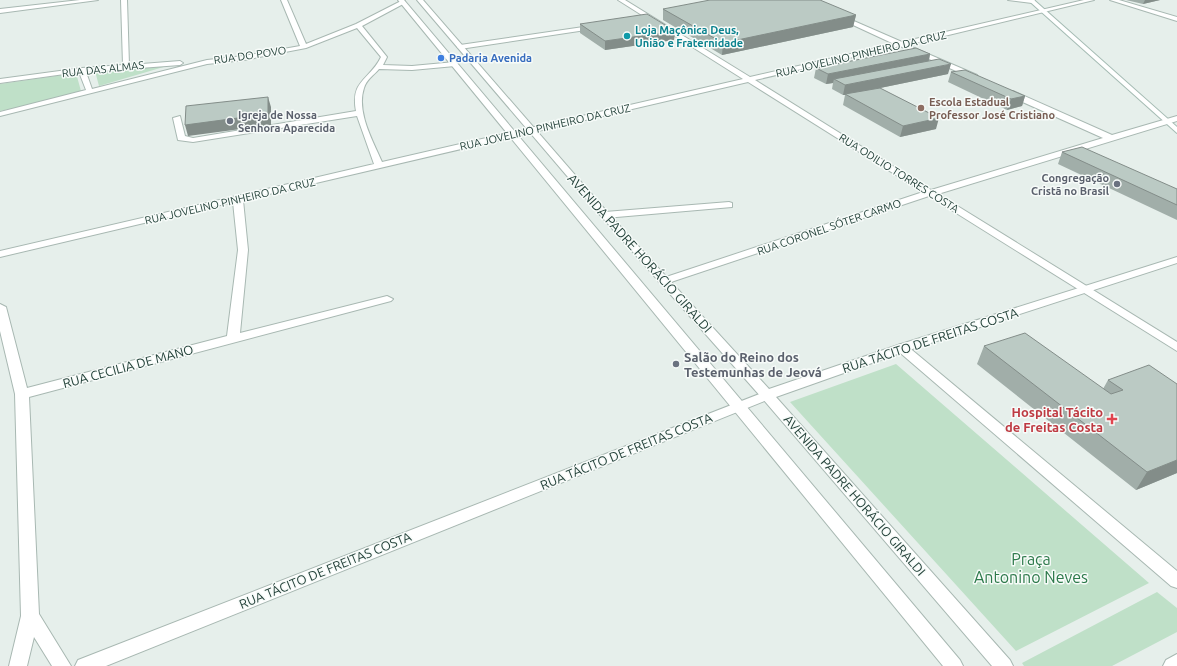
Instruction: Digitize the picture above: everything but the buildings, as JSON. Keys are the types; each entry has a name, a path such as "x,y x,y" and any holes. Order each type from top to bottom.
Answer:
{"street":[{"path":"0,11 95,0"},
{"path":"124,0 126,65"},
{"path":"284,0 304,46"},
{"name":"AVENIDA PADRE HORÁCIO GIRALDI","path":"420,0 604,215 767,396 1004,666"},
{"name":"RUA ODILIO TORRES COSTA","path":"621,0 750,79 1177,347"},
{"path":"1011,0 1031,1 1177,131"},
{"name":"RUA JOVELINO PINHEIRO DA CRUZ","path":"0,254 238,200 1091,0"},
{"path":"1113,0 1177,19"},
{"name":"RUA DO POVO","path":"0,114 207,62 244,58 304,46 358,25 402,1"},
{"name":"AVENIDA PADRE HORÁCIO GIRALDI","path":"402,1 954,666"},
{"path":"831,13 982,80"},
{"path":"358,25 384,57 382,62 360,88 358,100 360,113 379,166"},
{"path":"460,47 603,26"},
{"name":"RUA DAS ALMAS","path":"0,82 126,65 207,62"},
{"path":"377,67 412,68 455,64"},
{"path":"82,70 90,92"},
{"path":"1003,90 1111,138"},
{"path":"177,118 181,138 193,140 360,113"},
{"name":"RUA CORONEL SÓTER CARMO","path":"664,281 930,193 1177,118"},
{"path":"233,338 243,250 238,200"},
{"path":"604,215 729,206"},
{"name":"RUA TÁCITO DE FREITAS COSTA","path":"84,666 739,406 902,348 1177,260"},
{"name":"RUA CECILIA DE MANO","path":"22,394 387,299"},
{"path":"0,307 22,394 30,616 18,666"},
{"path":"902,348 1177,581"},
{"path":"30,616 62,666"},
{"path":"1172,666 1177,663"}],"green space":[{"path":"167,66 99,86 95,71"},
{"path":"76,73 81,91 45,102 0,111 0,84"},
{"name":"Praça Antonino Neves","path":"896,364 1149,583 1016,651 790,402"},
{"path":"1157,592 1177,608 1177,632 1112,666 1024,666 1022,663"}],"place":[{"name":"Loja Maçônica Deus, União e Fraternidade","path":"627,36"},
{"name":"Padaria Avenida","path":"441,58"},
{"name":"Escola Estadual Professor José Cristiano","path":"921,108"},
{"name":"Igreja de Nossa Senhora Aparecida","path":"230,121"},
{"name":"Congregação Cristã no Brasil","path":"1117,184"},
{"name":"Salão do Reino dos Testemunhas de Jeová","path":"676,364"},
{"name":"Hospital Tácito de Freitas Costa","path":"1112,419"}]}
